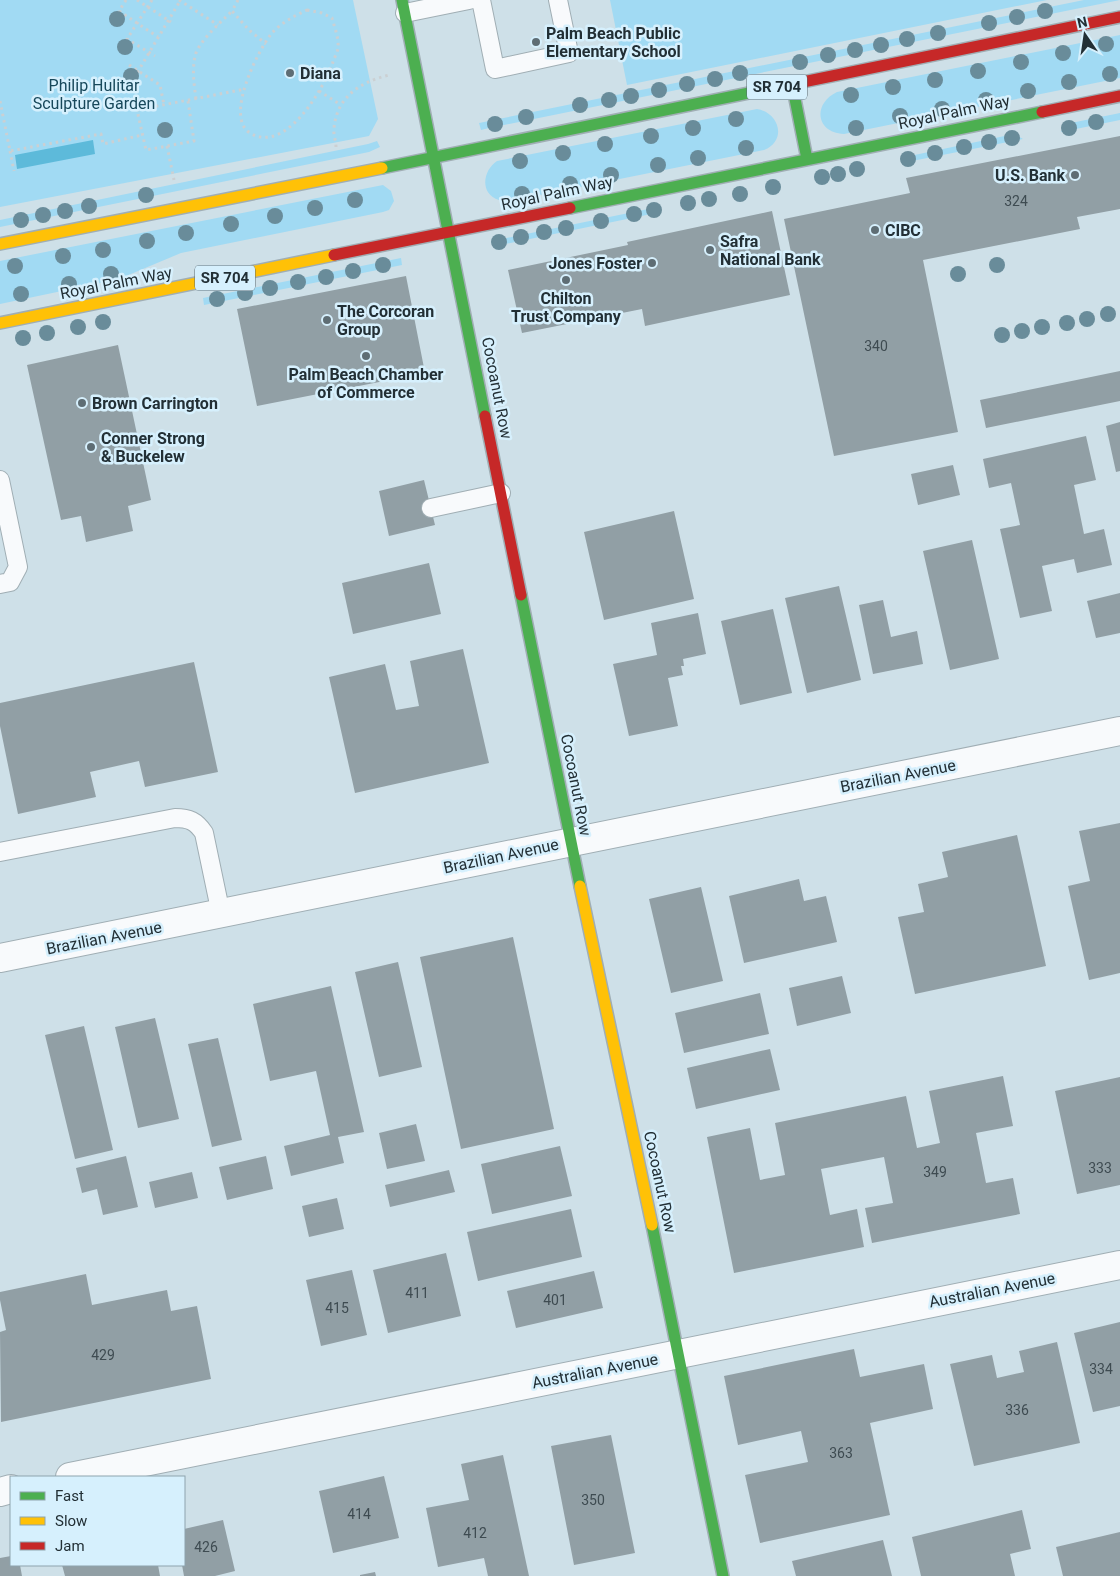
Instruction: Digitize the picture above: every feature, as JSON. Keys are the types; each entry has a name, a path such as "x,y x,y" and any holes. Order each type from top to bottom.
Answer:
{"main road":[{"name":"Cocoanut Row","path":"404,7 571,842 635,1141 723,1576"},
{"name":"SR 704","path":"0,244 434,158 1120,17"},
{"path":"792,84 807,159"},
{"name":"Royal Palm Way","path":"0,323 1120,96"}],"street":[{"name":"Brazilian Avenue","path":"0,958 1120,731"},
{"name":"Australian Avenue","path":"75,1476 1120,1265"}],"lane":[{"path":"404,7 469,0"},
{"path":"481,0 495,69 569,54 558,0"},
{"path":"0,480 18,567 10,582 0,584"},
{"path":"431,508 501,493"},
{"path":"0,852 175,818 187,818 198,823 204,833 221,914"}],"path":[{"path":"126,0 119,10 158,37"},
{"path":"137,0 169,21"},
{"path":"152,0 127,39 155,56"},
{"path":"134,78 180,0 218,25"},
{"path":"196,99 193,74 195,54 232,11 238,0"},
{"path":"307,10 322,13 332,18 338,48 329,74 312,104 296,122 274,136 262,137 251,134 244,128 240,116 245,89 258,56 266,44 272,34 290,18 307,10"},
{"path":"232,11 249,30 266,44"},
{"path":"129,66 160,85 164,105"},
{"path":"336,148 334,128 341,105 357,87 370,80 416,69"},
{"path":"188,101 194,140 146,150 137,110 245,89"},
{"path":"319,91 341,105"},
{"path":"0,101 14,171"},
{"path":"10,151 101,134 102,144 142,135"},
{"path":"167,146 172,174"}],"green space":[{"name":"Philip Hulitar Sculpture Garden","path":"0,0 353,0 378,119 369,136 0,207"},
{"path":"610,0 1047,0 627,85"},
{"path":"1084,0 1120,0 481,130 479,123"},
{"path":"1120,35 1120,78 844,134 828,129 821,117 824,103 837,92"},
{"path":"757,109 771,116 778,128 776,140 764,150 511,201 501,201 493,197 488,193 486,187 486,176 492,165 497,161"},
{"path":"1120,113 1120,120 1061,132 1066,124"},
{"path":"1014,134 1023,139 902,163 905,157"},
{"path":"377,141 380,147 369,152 0,227 0,220"},
{"path":"383,185 391,191 394,201 389,210 383,212 181,253 119,279 0,304 0,261"},
{"path":"658,207 661,212 496,246 492,241"},
{"path":"401,258 402,265 204,305 203,298"}],"shaded area":[{"path":"93,140 95,154 17,169 15,155"}],"building":[{"path":"1120,136 1120,209 1077,217 1080,229 923,260 958,432 834,456 784,219 910,193 906,178"},
{"path":"772,211 790,295 645,326 642,309 522,333 508,270 628,245 627,242"},
{"path":"406,276 425,373 257,406 237,309"},
{"path":"118,345 151,500 128,506 133,531 86,542 81,516 61,520 27,365"},
{"path":"1120,371 1120,401 986,428 980,400"},
{"path":"1120,422 1120,471 1116,472 1106,426"},
{"path":"1086,436 1096,480 1074,485 1084,534 1104,529 1112,565 1077,573 1074,559 1042,566 1052,611 1020,618 1000,529 1020,525 1011,483 989,488 983,459"},
{"path":"953,465 960,495 918,505 911,474"},
{"path":"424,480 435,525 389,536 379,491"},
{"path":"674,511 694,599 604,620 584,532"},
{"path":"972,540 999,659 950,670 923,551"},
{"path":"429,563 441,614 353,634 342,583"},
{"path":"839,586 861,680 807,693 785,598"},
{"path":"1120,593 1120,633 1096,638 1087,601"},
{"path":"883,600 891,637 917,631 923,664 873,674 859,605"},
{"path":"773,609 792,693 740,705 721,621"},
{"path":"698,613 706,654 683,659 684,666 681,666 683,675 668,678 678,726 629,736 613,664 657,655 651,623"},
{"path":"463,649 489,763 355,793 329,677 385,664 396,710 419,706 410,661"},
{"path":"194,662 218,772 145,787 139,761 90,772 96,797 18,814 0,726 0,703"},
{"path":"1120,823 1120,973 1089,980 1068,886 1090,881 1079,831"},
{"path":"1017,835 1046,966 915,994 898,917 924,912 918,884 948,877 942,852"},
{"path":"799,879 804,901 826,896 837,942 744,963 729,896"},
{"path":"701,887 723,981 671,993 649,899"},
{"path":"513,937 554,1129 461,1149 420,957"},
{"path":"398,962 422,1067 379,1077 355,972"},
{"path":"842,976 851,1013 797,1026 789,988"},
{"path":"331,986 364,1132 338,1137 344,1163 291,1176 284,1146 330,1135 316,1071 270,1081 253,1004"},
{"path":"760,993 769,1034 684,1053 675,1013"},
{"path":"155,1018 179,1119 138,1128 115,1027"},
{"path":"84,1026 113,1150 75,1159 45,1035"},
{"path":"218,1038 242,1140 212,1147 188,1044"},
{"path":"770,1049 780,1090 696,1109 687,1068"},
{"path":"1003,1076 1013,1126 976,1133 986,1183 1013,1178 1020,1214 872,1243 865,1208 893,1203 884,1157 821,1169 830,1215 857,1209 864,1247 734,1273 707,1137 750,1128 760,1180 785,1175 775,1123 906,1096 917,1148 940,1143 929,1091"},
{"path":"1120,1077 1120,1185 1077,1194 1055,1091"},
{"path":"416,1124 425,1161 387,1169 379,1133"},
{"path":"560,1146 572,1196 492,1214 481,1164"},
{"path":"126,1156 138,1207 103,1215 97,1189 82,1193 76,1168"},
{"path":"266,1156 273,1189 227,1200 219,1167"},
{"path":"449,1170 455,1192 390,1207 385,1185"},
{"path":"192,1172 198,1198 155,1208 149,1182"},
{"path":"337,1198 344,1229 309,1237 302,1206"},
{"path":"571,1209 582,1257 478,1281 467,1232"},
{"path":"446,1253 461,1316 388,1333 373,1270"},
{"path":"352,1270 367,1335 321,1346 306,1280"},
{"path":"594,1271 603,1308 516,1328 507,1291"},
{"path":"86,1274 92,1305 167,1290 171,1311 197,1306 211,1379 1,1422 0,1332 6,1330 0,1292"},
{"path":"1120,1322 1120,1406 1093,1412 1074,1333"},
{"path":"1057,1342 1080,1443 974,1466 950,1364 992,1355 997,1378 1024,1372 1019,1351"},
{"path":"854,1349 860,1377 924,1364 933,1409 870,1423 890,1515 760,1543 745,1475 808,1462 801,1431 738,1445 724,1376"},
{"path":"611,1435 635,1553 574,1565 551,1446"},
{"path":"503,1455 529,1576 488,1576 484,1558 438,1567 426,1508 469,1500 461,1464"},
{"path":"384,1476 399,1538 333,1553 319,1491"},
{"path":"1022,1510 1031,1549 1010,1554 1015,1576 921,1576 912,1537"},
{"path":"223,1520 235,1571 215,1576 184,1576 182,1566 185,1566 185,1529"},
{"path":"1120,1532 1120,1576 1063,1576 1056,1547"},
{"path":"883,1540 892,1576 796,1576 792,1561"},
{"path":"10,1556 10,1566 20,1566 22,1576 0,1576 0,1558"},
{"path":"62,1566 158,1566 160,1576 65,1576"},
{"path":"375,1572 376,1576 360,1576 360,1575"}],"traffic: fast":[{"path":"402,0 485,416"},
{"path":"382,168 798,83"},
{"path":"792,84 807,159"},
{"path":"570,208 1042,112"},
{"path":"521,595 580,886"},
{"path":"652,1225 723,1576"}],"traffic: slow":[{"path":"0,244 382,168"},
{"path":"0,323 334,255"},
{"path":"580,886 652,1225"}],"traffic: jam":[{"path":"798,83 1120,17"},
{"path":"1042,112 1120,96"},
{"path":"334,255 570,208"},
{"path":"485,416 521,595"}],"place":[{"name":"Palm Beach Public Elementary School","path":"536,42"},
{"name":"Diana","path":"290,73"},
{"name":"U.S. Bank","path":"1075,175"},
{"name":"CIBC","path":"875,230"},
{"name":"Safra National Bank","path":"710,250"},
{"name":"Jones Foster","path":"652,263"},
{"name":"Chilton Trust Company","path":"566,280"},
{"name":"The Corcoran Group","path":"327,320"},
{"name":"Palm Beach Chamber of Commerce","path":"366,356"},
{"name":"Brown Carrington","path":"82,403"},
{"name":"Conner Strong & Buckelew","path":"91,447"}]}
